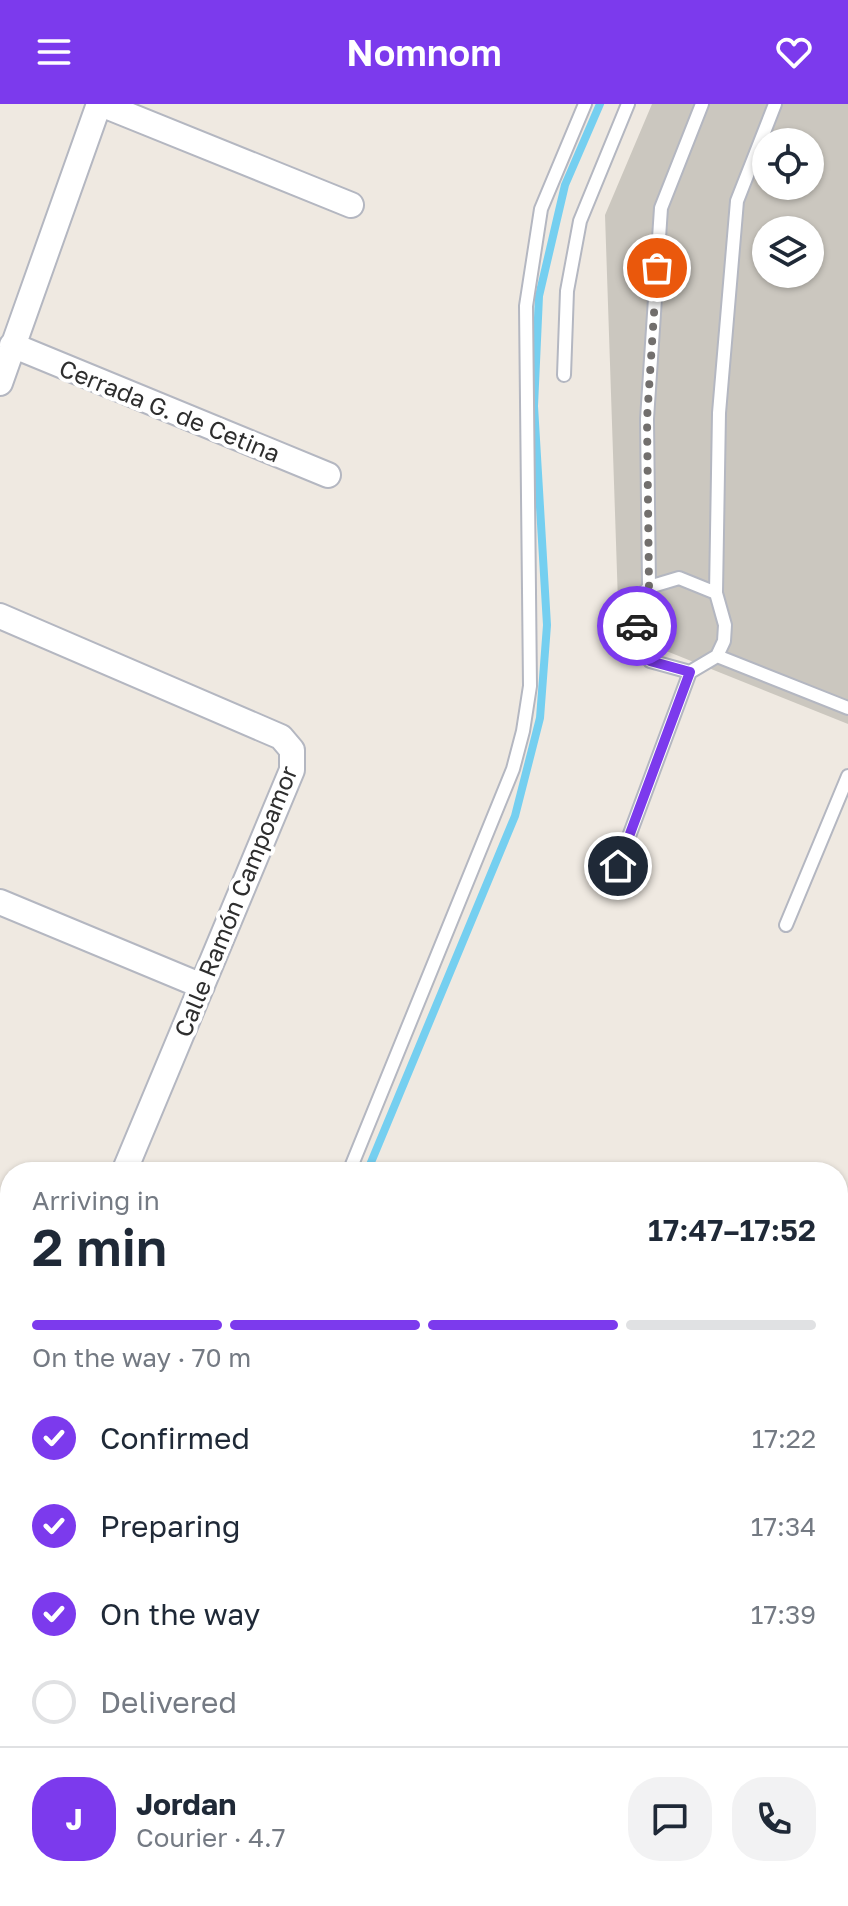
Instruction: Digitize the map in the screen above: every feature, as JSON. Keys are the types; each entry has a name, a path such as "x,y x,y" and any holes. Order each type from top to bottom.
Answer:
{"street":[{"path":"0,383 100,104 351,205"},
{"name":"Cerrada G. de Cetina","path":"12,345 328,475"},
{"name":"Calle Ramón Campoamor","path":"0,616 281,737 292,750 292,770 128,1162"},
{"path":"0,902 202,986"}],"lane":[{"path":"353,1162 513,769 523,731 530,686 527,293 541,209 585,104"},
{"path":"564,375 567,291 580,221 628,104"},
{"path":"649,587 647,419 661,208 702,104"},
{"path":"618,866 690,672 717,656 724,641 725,625 716,593 719,413 737,201 775,104"},
{"path":"690,672 650,661 637,626 642,595 649,587 679,578 716,593"},
{"path":"717,656 848,708"},
{"path":"786,925 848,776"}],"building":[{"path":"652,104 848,104 848,724 619,632 605,215"}],"waterway":[{"path":"371,1162 515,816 540,718 547,625 534,406 539,296 565,185 600,104"}],"way so far":[{"path":"637,626 642,595 649,587 647,419 657,268"}],"route":[{"path":"618,866 690,672 650,661 637,626"}]}
